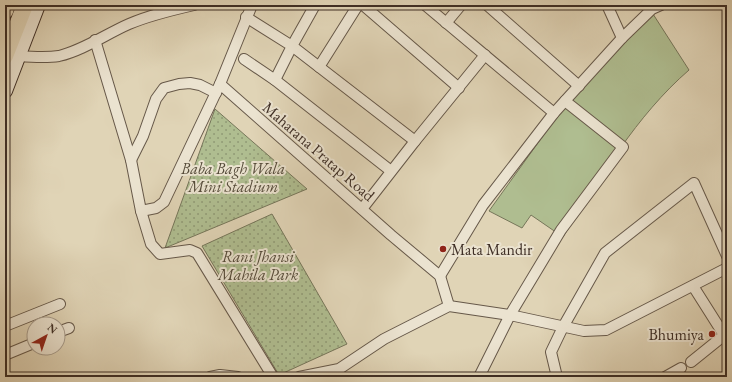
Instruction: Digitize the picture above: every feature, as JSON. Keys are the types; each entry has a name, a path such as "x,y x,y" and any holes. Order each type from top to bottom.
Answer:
{"main road":[{"path":"5,11 7,5"},
{"path":"5,91 25,5"},
{"path":"12,56 38,5"}],"street":[{"path":"12,56 38,58 58,56 72,52 149,16 194,5"},
{"path":"141,212 156,208 164,202 218,89 252,5"},
{"path":"275,80 315,5"},
{"path":"319,67 358,5"},
{"path":"363,5 459,88"},
{"path":"425,5 554,114"},
{"path":"446,23 461,5"},
{"path":"487,5 579,86"},
{"path":"607,5 622,38"},
{"path":"449,306 440,276 483,204 565,101 622,38 652,9 661,5"},
{"path":"246,17 292,46 415,141"},
{"path":"95,40 131,160 141,212 151,244 160,254 190,250 198,253 273,377"},
{"path":"362,209 485,55"},
{"path":"244,59 275,80 391,171"},
{"name":"Maharana Pratap Road","path":"131,160 144,136 156,99 164,88 190,83 218,89 440,276"},
{"path":"479,377 510,315 561,230 623,147 565,101"},
{"path":"557,377 551,352 563,327 605,253 694,183 727,256"},
{"path":"299,377 338,373 384,339 449,306 510,315 584,331 606,330 727,268"},
{"path":"691,362 726,334 693,286"},
{"path":"5,326 60,304"},
{"path":"5,355 26,346"},
{"path":"665,377 681,368"},
{"path":"210,377 220,375 238,377"}],"green space":[{"path":"653,14 689,70 652,107 636,127 605,170 563,237 531,215 522,228 489,211 558,115 623,39"},
{"name":"Baba Bagh Wala Mini Stadium","path":"215,109 307,189 165,248"},
{"name":"Rani Jhansi Mahila Park","path":"272,214 347,344 279,375 202,246"}],"place":[{"name":"Mata Mandir","path":"443,249"},
{"name":"Bhumiya","path":"712,334"}]}
